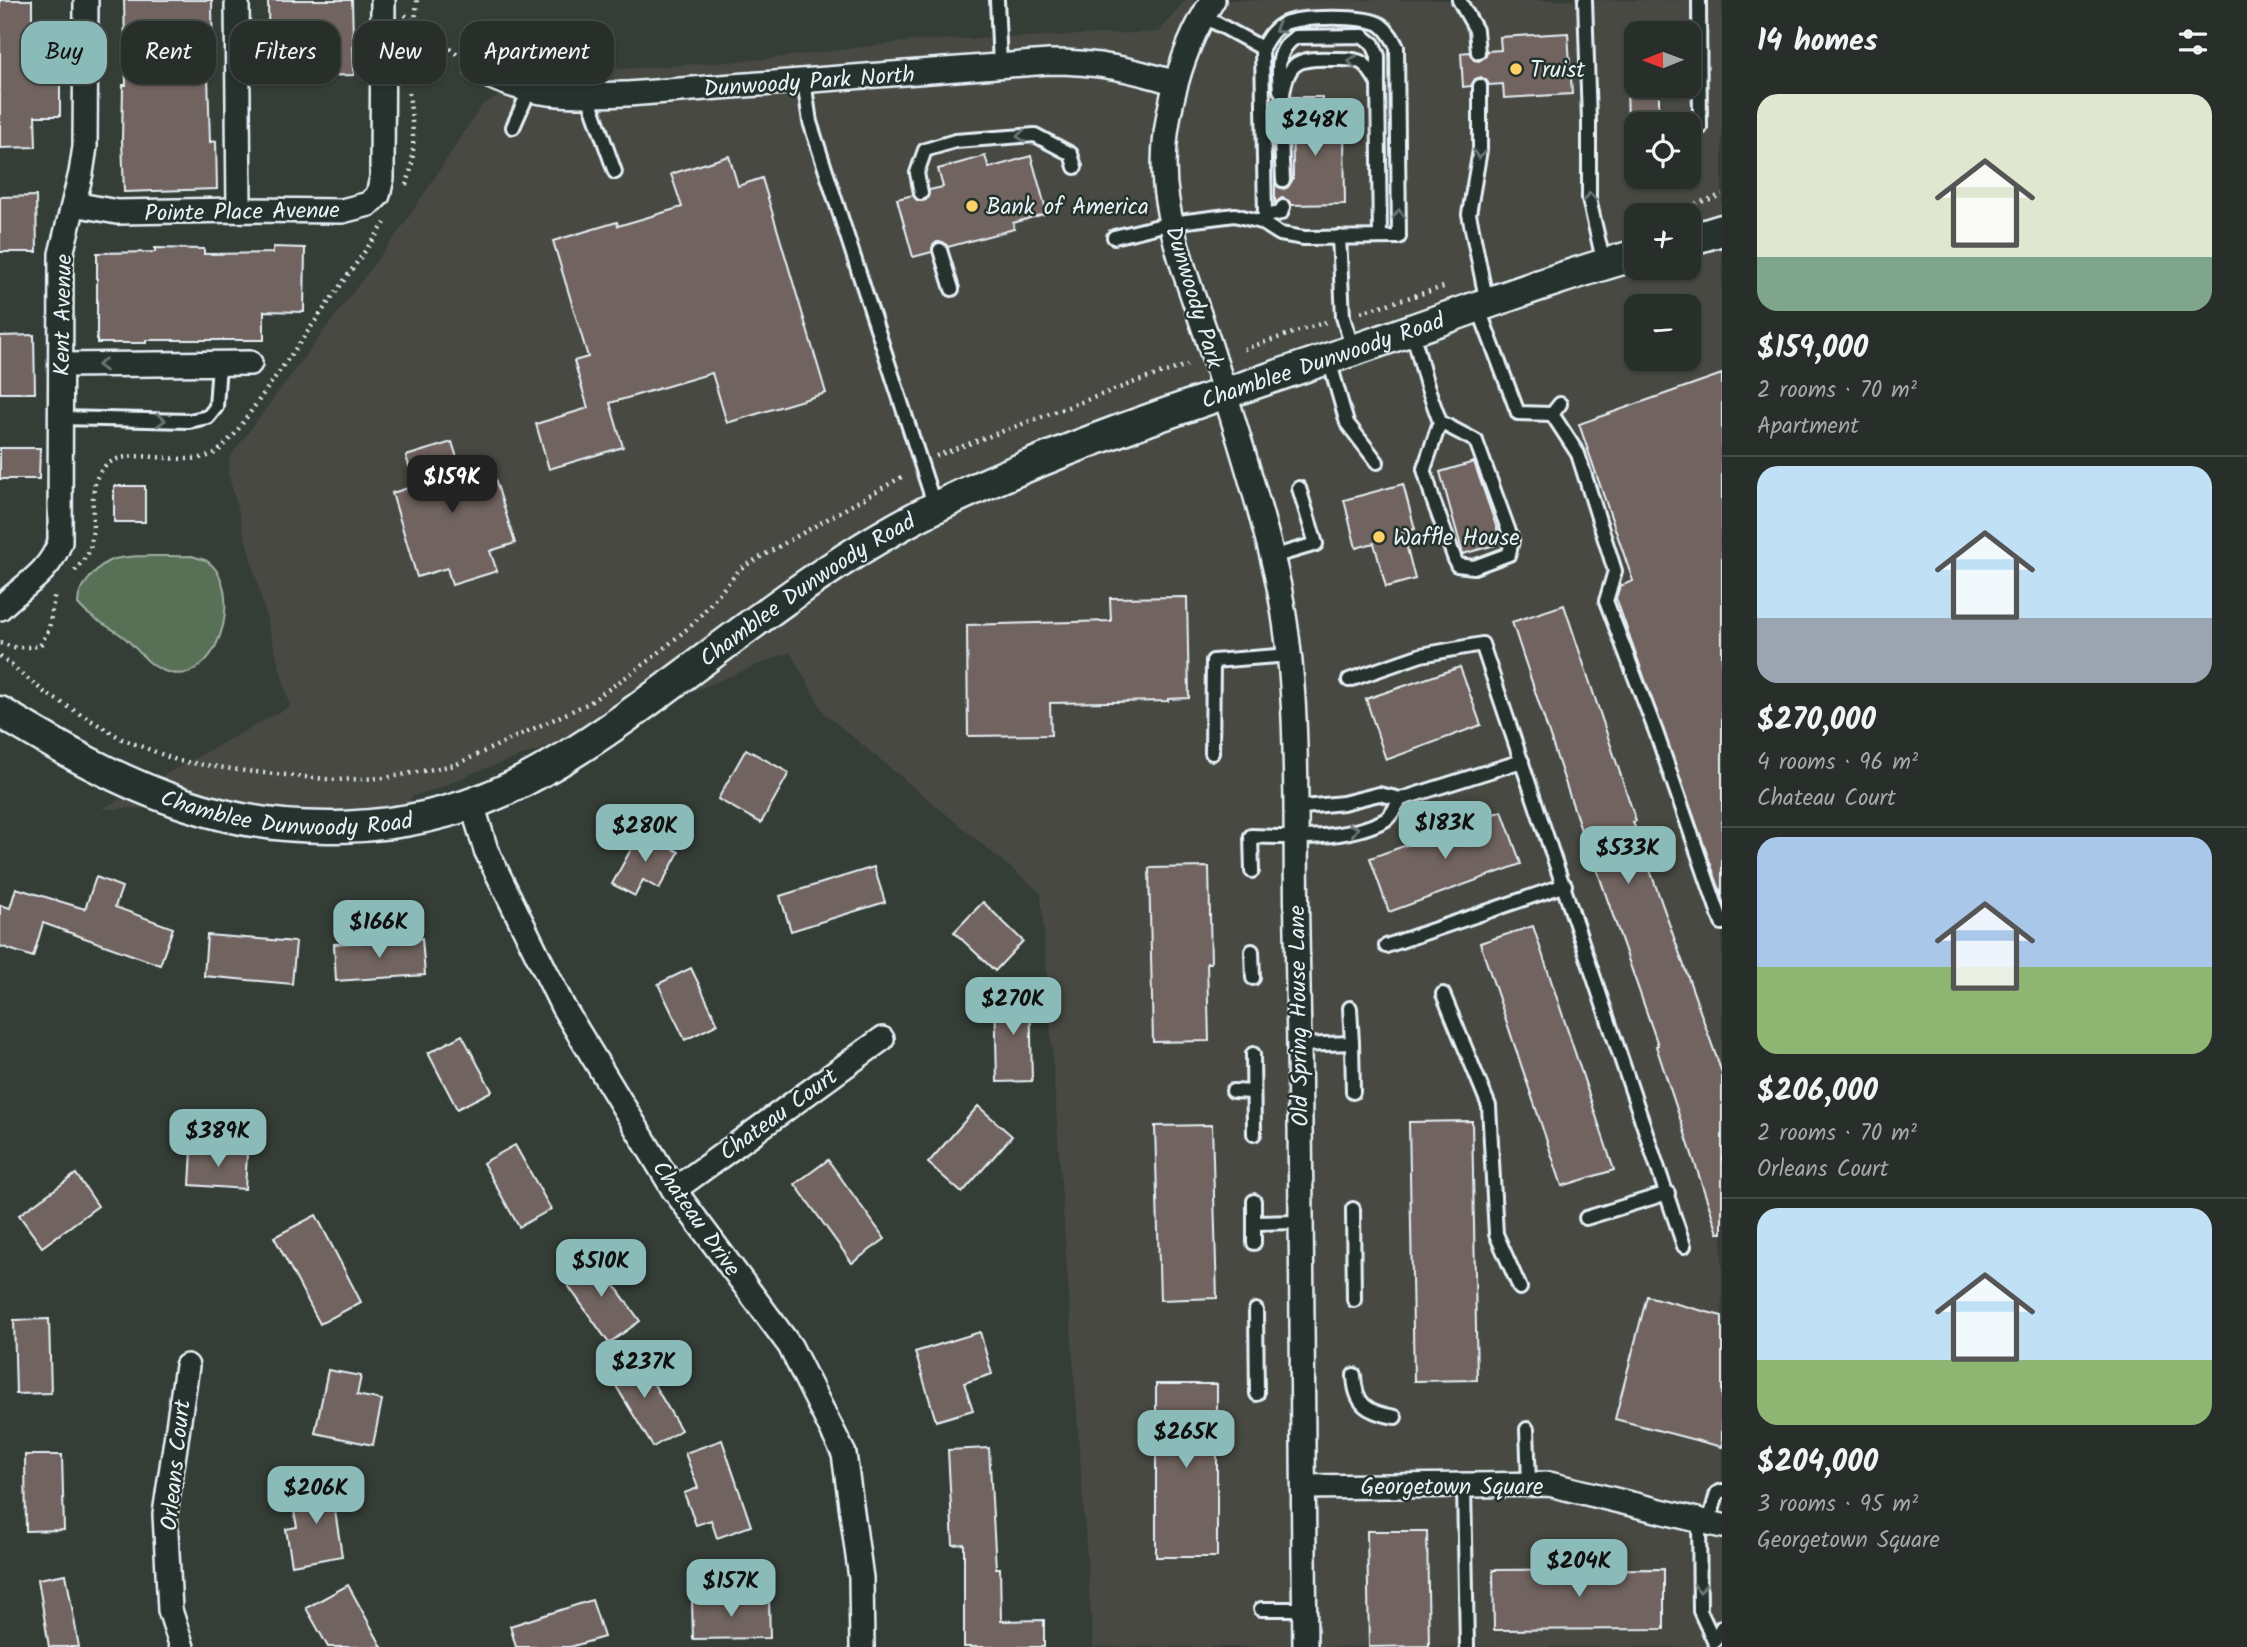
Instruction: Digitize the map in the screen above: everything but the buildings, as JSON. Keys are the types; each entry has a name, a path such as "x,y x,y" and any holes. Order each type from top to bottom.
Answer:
{"street":[{"name":"Kent Avenue","path":"0,608 45,570 55,558 60,542 61,254 81,173 86,121 86,0"},
{"path":"237,0 239,210"},
{"name":"Pointe Place Avenue","path":"74,204 117,212 342,211 369,204 378,195 382,178 383,0"},
{"name":"Dunwoody Park","path":"1208,8 1188,48 1176,83 1164,169 1171,223 1225,394"},
{"name":"Dunwoody Park North","path":"504,84 529,91 588,96 1000,65 1087,62 1111,65 1176,83"},
{"path":"1701,236 1722,230"},
{"name":"Chamblee Dunwoody Road","path":"0,712 91,763 156,794 221,815 278,824 356,825 405,821 472,804 515,785 584,746 834,567 935,507 989,482 1166,414 1624,258"},
{"path":"62,365 250,362"},
{"name":"Old Spring House Lane","path":"1225,394 1272,557 1290,654 1299,1045 1305,1647"},
{"name":"Chateau Drive","path":"472,804 486,850 563,1007 674,1190 790,1346 844,1454 861,1578 862,1647"},
{"name":"Chateau Court","path":"674,1190 881,1039"},
{"name":"Orleans Court","path":"182,1647 170,1610 165,1514 187,1366"},
{"name":"Georgetown Square","path":"1304,1487 1549,1484 1710,1523"}],"lane":[{"path":"997,0 1000,65"},
{"path":"1460,0 1476,30 1478,52"},
{"path":"1585,0 1589,199 1604,264"},
{"path":"1699,0 1700,112"},
{"path":"1208,8 1262,48"},
{"path":"1366,19 1380,24 1390,34 1398,47 1399,237 1304,238 1280,234 1263,219 1262,48 1271,33 1284,23 1298,20 1366,19"},
{"path":"1283,180 1280,53 1287,42 1296,37 1363,36 1373,44 1378,56 1380,237"},
{"path":"1282,114 1285,82 1294,66 1308,60 1354,58 1368,65 1378,85"},
{"path":"804,81 810,122 935,507"},
{"path":"1480,86 1480,150 1469,214 1480,275 1482,305 1518,412 1556,409 1578,454 1615,571 1606,601 1656,732 1722,923"},
{"path":"513,127 529,91"},
{"path":"588,96 615,172"},
{"path":"921,193 917,173 925,150 955,141 1035,135 1071,154 1075,167"},
{"path":"1114,237 1171,223 1235,215 1263,219 1281,213 1283,207"},
{"path":"1339,237 1343,317 1341,354 1347,423 1377,461"},
{"path":"940,250 952,289"},
{"path":"1412,330 1440,422 1424,468 1457,565 1474,567 1509,554 1512,540 1476,441 1440,422"},
{"path":"61,418 189,421 208,417 216,407 219,363"},
{"path":"1272,557 1316,544 1299,488"},
{"path":"1349,680 1421,655 1482,644 1684,1246"},
{"path":"1212,753 1213,661 1290,654"},
{"path":"1294,808 1343,803 1378,794 1401,799 1522,761"},
{"path":"1252,871 1251,836 1294,838 1346,832 1387,819 1401,799"},
{"path":"1386,946 1565,885"},
{"path":"1252,951 1253,978"},
{"path":"1443,994 1489,1106 1496,1234 1520,1288"},
{"path":"1350,1008 1353,1092"},
{"path":"1299,1045 1352,1043"},
{"path":"1253,1054 1254,1133"},
{"path":"1233,1091 1253,1092"},
{"path":"1586,1218 1668,1193"},
{"path":"1254,1201 1254,1243"},
{"path":"1353,1209 1354,1300"},
{"path":"1254,1223 1301,1222"},
{"path":"1256,1310 1257,1394"},
{"path":"1354,1375 1358,1400 1373,1413 1395,1417"},
{"path":"1527,1429 1529,1483"},
{"path":"1464,1485 1467,1647"},
{"path":"1715,1644 1700,1611 1710,1523 1717,1493 1722,1492"},
{"path":"1261,1609 1304,1609"},
{"path":"1715,1644 1722,1627"}],"path":[{"path":"383,0 460,56"},
{"path":"1698,203 1722,195"},
{"path":"1244,349 1480,275"},
{"path":"0,656 44,692 122,739 179,761 336,780 385,778 455,765 589,703 650,660 694,623 741,568 944,452 1187,365"}],"shaded area":[{"path":"1185,0 1722,0 1722,1647 1093,1647 1041,893 824,713 790,652 605,727 411,797 409,810 319,819 174,808 102,809 290,706 228,473 229,458 404,224 482,105 521,84 614,84 614,68 767,59 911,41 1159,32"}],"green space":[{"path":"138,556 192,556 207,561 219,575 225,593 225,614 220,635 211,654 198,667 181,674 162,670 147,660 125,638 78,604 86,583 97,569 109,561"}],"place":[{"name":"Truist","path":"1516,69"},
{"name":"Bank of America","path":"972,206"},
{"name":"Waffle House","path":"1379,537"}]}
